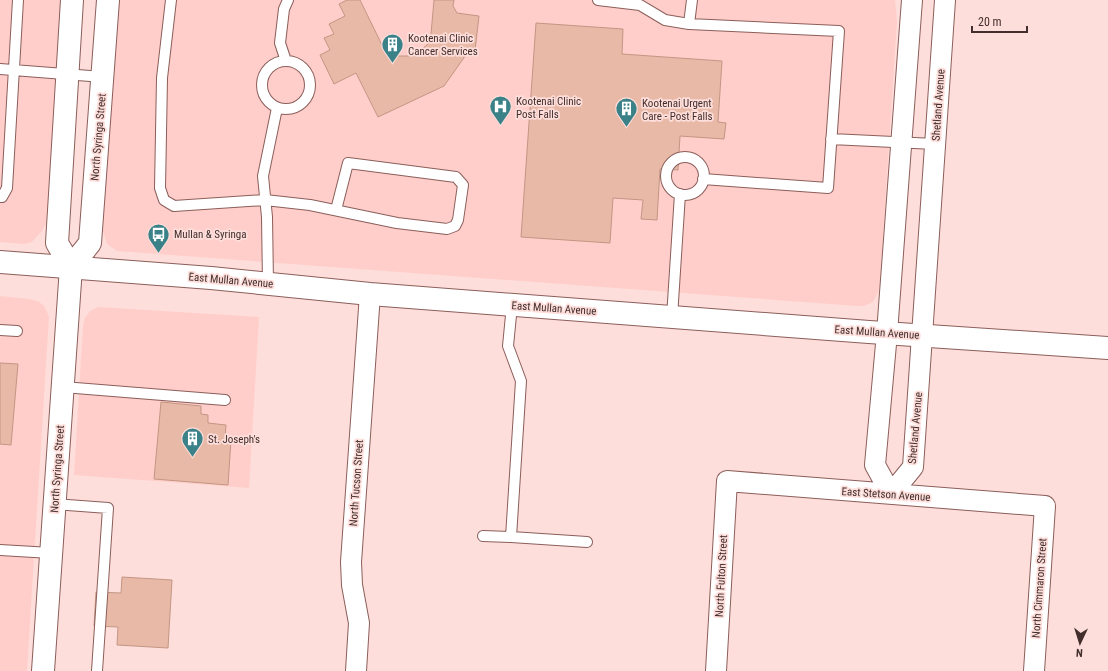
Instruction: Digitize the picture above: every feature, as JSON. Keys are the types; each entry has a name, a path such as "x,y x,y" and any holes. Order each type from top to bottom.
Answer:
{"main road":[{"path":"71,267 57,242 72,0"},
{"name":"North Syringa Street","path":"43,671 71,267 90,243 108,0"},
{"name":"East Mullan Avenue","path":"0,262 268,283 370,294 922,336 1108,348"}],"street":[{"path":"891,494 875,465 887,333 912,0"},
{"name":"Shetland Avenue","path":"891,494 913,467 945,0"},
{"name":"North Tucson Street","path":"356,671 359,623 352,585 351,562 370,294"},
{"name":"East Stetson Avenue","path":"727,481 1045,506"},
{"name":"North Fulton Street","path":"716,671 727,481"},
{"name":"North Cimmaron Street","path":"1034,671 1045,506"}],"lane":[{"path":"0,197 2,197 7,188 18,0"},
{"path":"171,0 162,78 160,188 164,200 174,206 265,200 310,205 397,223 446,229 455,226 458,220 463,185 456,178 348,163 336,210"},
{"path":"286,61 280,43 284,10 288,0"},
{"path":"598,0 640,5 665,20 689,24 839,31 828,188 703,179"},
{"path":"689,24 692,0"},
{"path":"286,61 300,65 309,77 310,85 310,92 306,99 294,108 286,110 277,108 270,104 262,90 262,81 265,73 270,67 277,63 286,61"},
{"path":"0,69 103,77"},
{"path":"268,283 267,217 263,176 277,108"},
{"path":"831,139 935,144"},
{"path":"686,157 698,162 701,167 703,179 697,190 692,193 680,194 670,187 667,182 666,175 670,164 675,160 686,157"},
{"path":"672,317 680,194"},
{"path":"511,538 521,381 508,346 512,305"},
{"path":"0,330 17,331"},
{"path":"63,387 225,400"},
{"path":"54,504 108,508 97,671"},
{"path":"483,536 587,542"},
{"path":"0,550 51,553"}],"shaded area":[{"path":"0,0 62,0 47,222 42,231 32,242 24,244 0,242"},
{"name":"Kootenai Clinic Post Falls","path":"118,0 895,0 897,22 880,282 878,292 873,302 864,306 857,306 117,251 107,244 103,231"},
{"path":"0,296 30,299 39,302 44,306 49,316 27,671 0,671"},
{"path":"98,307 259,317 249,488 74,475 83,326 85,318 90,311"}],"building":[{"name":"Kootenai Clinic Cancer Services","path":"347,0 360,0 382,45 399,56 408,56 418,52 427,45 431,34 434,0 454,0 453,6 457,13 479,16 475,51 468,52 444,86 378,117 356,73 334,84 320,55 330,50 324,38 334,34 329,24 345,16 339,4"},
{"name":"Kootenai Urgent Care - Post Falls","path":"536,23 623,29 622,54 722,61 718,122 726,123 724,139 680,136 678,170 660,169 657,220 641,219 643,200 613,198 610,243 521,237"},
{"path":"0,363 18,364 11,445 0,444"},
{"name":"St. Joseph's","path":"161,402 201,406 201,414 208,415 208,423 226,425 225,439 231,440 228,485 154,479"},
{"path":"122,577 172,580 168,648 117,645 118,627 94,626 96,592 121,593"}],"place":[{"name":"Kootenai Clinic Cancer Services","path":"392,64"},
{"name":"Kootenai Clinic Post Falls","path":"500,126"},
{"name":"Kootenai Urgent Care - Post Falls","path":"627,128"},
{"name":"Mullan & Syringa","path":"159,254"},
{"name":"St. Joseph's","path":"193,458"}]}
